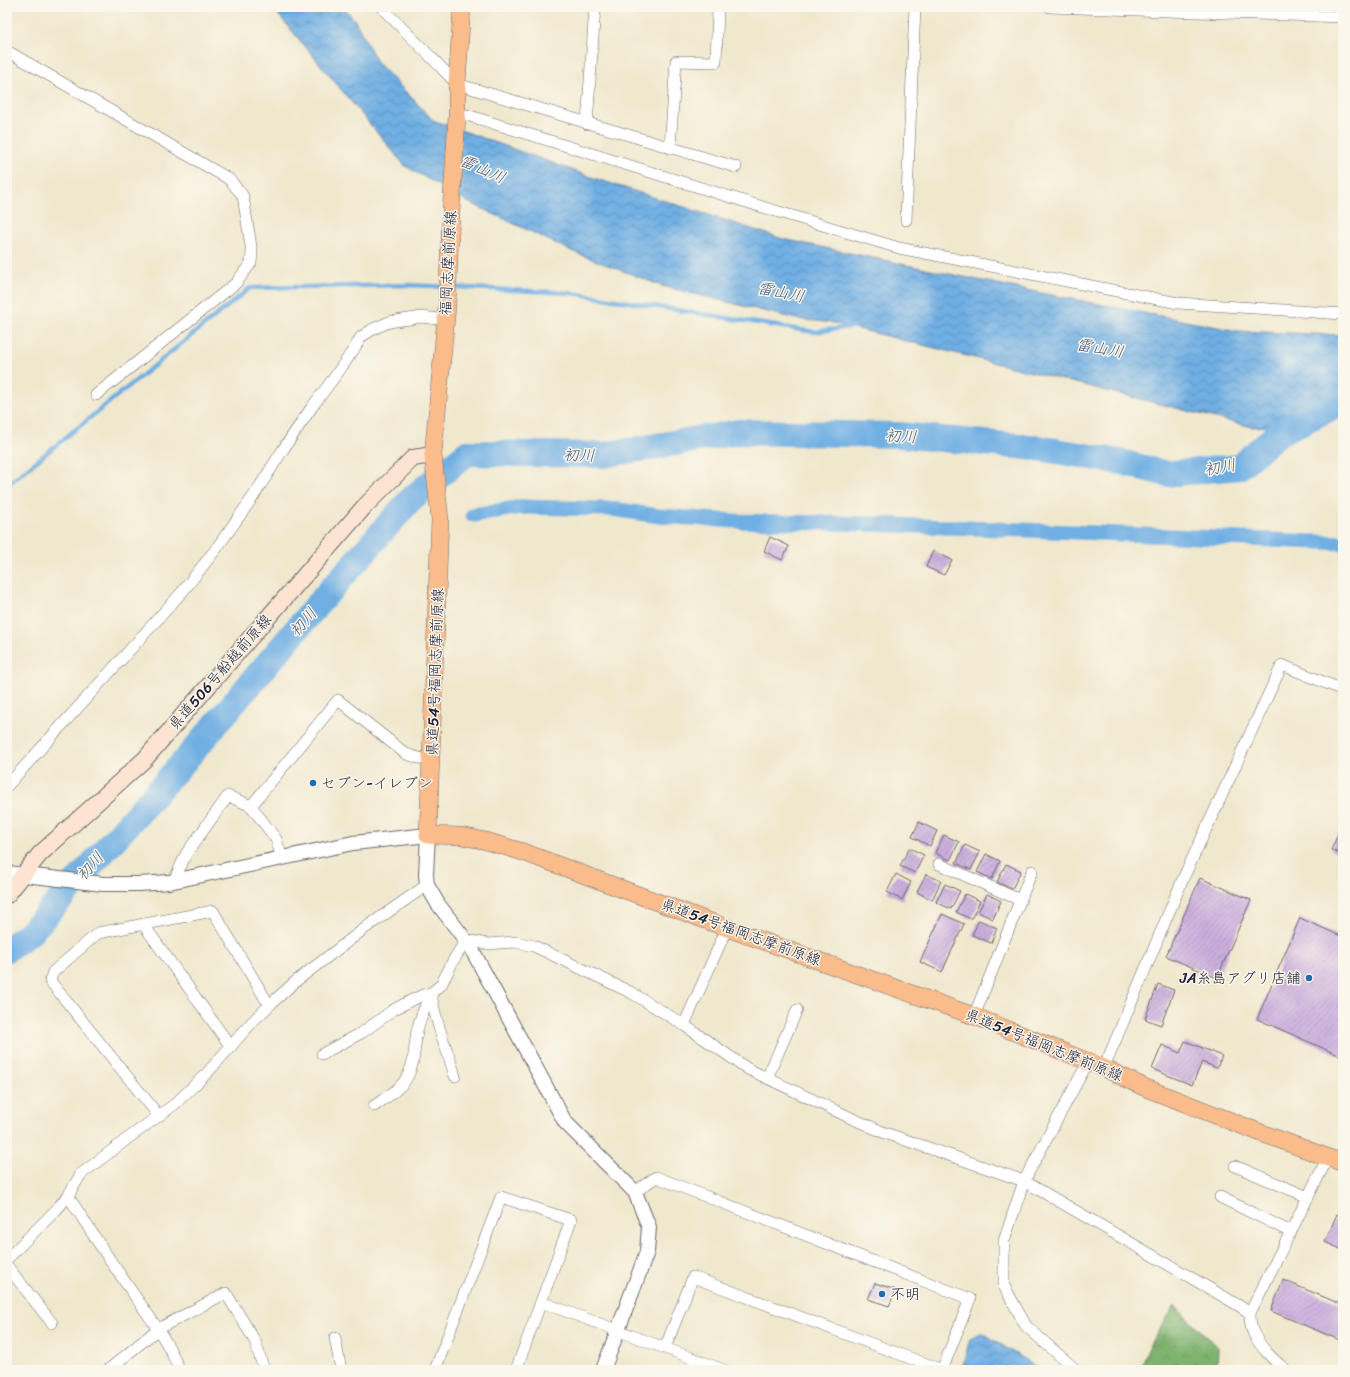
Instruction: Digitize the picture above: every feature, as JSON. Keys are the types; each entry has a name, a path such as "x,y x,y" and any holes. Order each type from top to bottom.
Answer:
{"main road":[{"name":"福岡志摩前原線","path":"440,519 433,455 446,313 462,7"},
{"name":"県道506号船越前原線","path":"7,895 40,854 145,759 370,502 413,458 433,455"},
{"name":"県道54号福岡志摩前原線","path":"440,519 428,835 461,836 486,841 523,852 727,928 974,1016 1096,1065 1146,1088 1335,1160"}],"street":[{"path":"381,7 457,84 736,168"},
{"path":"587,124 595,7"},
{"path":"670,148 676,61 716,62 718,7"},
{"path":"906,220 915,7"},
{"path":"1050,7 1343,17"},
{"path":"7,51 230,179 243,196 252,253 252,263 236,283 96,395"},
{"path":"457,116 467,115 761,207 899,248 1178,303 1343,314"},
{"path":"7,786 183,591 216,549 253,497 284,448 312,407 336,376 361,337 389,322 446,313"},
{"path":"1076,1370 1026,1326 1004,1286 1004,1241 1024,1181 1096,1065 1282,665 1343,690"},
{"path":"251,806 338,700 406,754 432,760"},
{"path":"172,881 186,854 228,796 251,806 276,839 282,858"},
{"path":"7,873 103,884 172,881 353,843 428,835 426,874 427,885 438,904 470,946 565,1122 635,1192 649,1227 647,1252 603,1370"},
{"path":"939,864 1020,900"},
{"path":"974,1016 1032,871"},
{"path":"7,1259 56,1210 68,1196 81,1174 175,1104 208,1072 269,1005 296,981 368,926 427,885"},
{"path":"159,1116 50,981 53,972 98,932 213,911 269,1005"},
{"path":"143,924 231,1047"},
{"path":"684,1025 727,928"},
{"path":"374,1106 388,1096 403,1082 411,1068 422,1012 431,994 441,984 453,960 466,940"},
{"path":"466,940 487,944 515,942 534,946 632,993 684,1025 748,1069 885,1133 1024,1181 1250,1313"},
{"path":"322,1054 363,1032 393,1010 410,1000 431,994"},
{"path":"431,994 442,1039 456,1076"},
{"path":"767,1078 797,1010"},
{"path":"1286,1370 1268,1355 1253,1332 1250,1322 1250,1313 1308,1197 1335,1160"},
{"path":"1235,1166 1308,1197"},
{"path":"635,1192 656,1177 970,1299 942,1370 693,1277 665,1348"},
{"path":"68,1196 128,1287 158,1329 175,1357 179,1370"},
{"path":"434,1370 501,1197 571,1220 516,1370"},
{"path":"1220,1197 1291,1232"},
{"path":"7,1266 52,1323"},
{"path":"108,1370 158,1329 226,1293 255,1341 264,1370"},
{"path":"541,1302 724,1370"},
{"path":"335,1338 341,1370"}],"green space":[{"path":"1175,1306 1218,1347 1217,1370 1140,1370 1151,1342"}],"water":[{"name":"雷山川","path":"272,7 343,7 354,19 377,62 433,120 594,178 783,239 1031,291 1238,331 1343,335 1343,417 1322,423 1252,427 834,323 796,319 662,286 576,253 468,202 405,166"},
{"path":"983,1333 1041,1370 961,1370 970,1339"}],"building":[{"path":"770,537 789,546 782,560 764,551"},
{"path":"933,551 952,560 944,575 926,567"},
{"path":"919,822 937,831 930,846 912,837"},
{"path":"1343,823 1343,855 1331,850"},
{"path":"944,835 959,842 950,860 935,853"},
{"path":"965,845 980,852 971,870 956,863"},
{"path":"909,848 924,855 915,873 900,866"},
{"path":"986,854 1000,861 992,879 977,872"},
{"path":"1006,864 1021,871 1012,889 997,882"},
{"path":"896,874 911,882 902,900 887,892"},
{"path":"926,874 941,881 932,900 917,892"},
{"path":"1200,878 1251,900 1217,978 1166,956"},
{"path":"945,884 960,891 951,909 936,902"},
{"path":"965,894 980,901 971,919 956,912"},
{"path":"987,894 1001,901 993,919 978,912"},
{"path":"942,914 964,924 942,972 920,962"},
{"name":"JA糸島アグリ店舗","path":"1300,918 1343,937 1343,1057 1257,1019"},
{"path":"979,920 997,928 991,943 972,935"},
{"path":"1158,984 1174,990 1161,1025 1145,1019"},
{"path":"1185,1041 1222,1056 1217,1068 1202,1062 1192,1085 1152,1069 1162,1045 1180,1053"},
{"path":"1337,1214 1343,1216 1343,1250 1325,1242"},
{"path":"1283,1280 1343,1305 1342,1341 1271,1311"},
{"name":"不明","path":"875,1283 896,1290 889,1306 868,1299"}],"waterway":[{"path":"7,485 250,288 409,285 572,293 814,332 856,326"},
{"name":"初川","path":"7,949 30,933 95,861 188,757 319,603 411,499 467,453 604,455 739,432 899,435 1038,448 1121,462 1167,474 1239,467 1279,433 1343,402"},
{"path":"473,515 521,507 612,509 659,516 735,521 872,524 1343,543"}],"place":[{"name":"セブン-イレブン","path":"313,783"},
{"name":"JA糸島アグリ店舗","path":"1309,978"},
{"name":"不明","path":"882,1294"}]}
